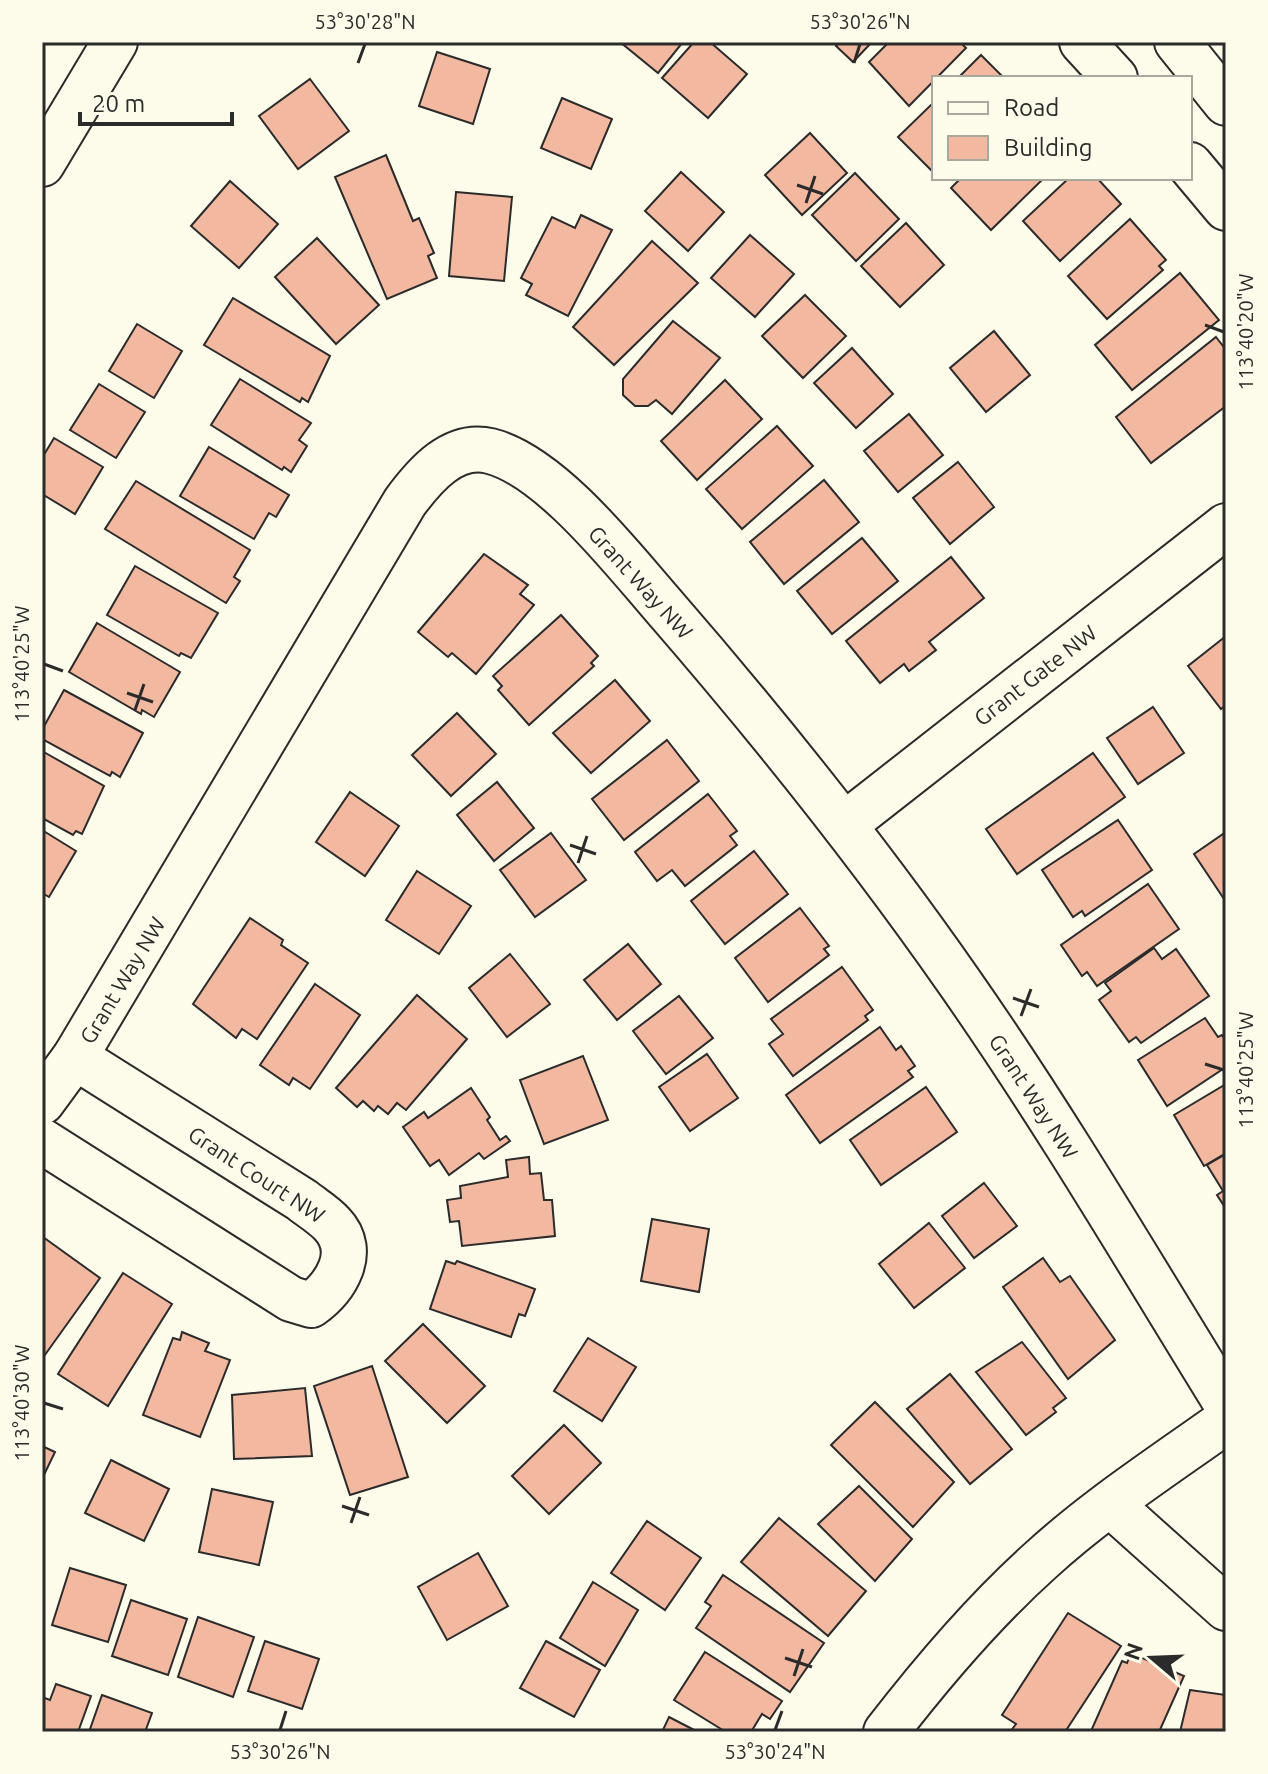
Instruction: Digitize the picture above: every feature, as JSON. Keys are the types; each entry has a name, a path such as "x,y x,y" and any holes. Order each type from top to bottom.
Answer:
{"street":[{"path":"42,164 115,42"},
{"path":"1082,42 1113,76"},
{"path":"1177,42 1226,103"},
{"path":"1192,167 1226,208"},
{"name":"Grant Way NW","path":"42,1102 75,1057 405,502 433,469 468,450 488,450 512,458 537,473 602,537 724,675 844,825 962,985 1038,1100 1226,1403"},
{"name":"Grant Gate NW","path":"844,825 1226,526"},
{"name":"Grant Court NW","path":"42,1141 291,1299 311,1305 329,1292 343,1271 342,1246 335,1226 302,1200 75,1057"},
{"path":"886,1732 928,1678 1041,1560 1110,1504 1226,1421"},
{"path":"1110,1504 1226,1608"}],"building":[{"path":"620,42 683,42 658,73"},
{"path":"694,42 710,42 747,74 708,118 662,78"},
{"path":"840,42 872,42 853,62 836,46"},
{"path":"889,42 960,42 966,48 938,76 932,76 932,83 909,106 869,62"},
{"path":"437,52 490,69 473,124 419,106"},
{"path":"981,55 1002,76 960,76"},
{"path":"310,79 349,131 298,169 259,116"},
{"path":"562,98 612,119 591,169 541,148"},
{"path":"932,104 932,171 898,137"},
{"path":"810,133 847,173 802,215 765,175"},
{"path":"386,155 413,221 419,218 434,253 428,256 437,278 387,299 335,177"},
{"path":"681,172 724,212 688,251 645,211"},
{"path":"855,173 899,219 856,261 812,215"},
{"path":"959,180 1042,180 991,230 951,188"},
{"path":"1067,180 1099,180 1121,204 1060,261 1023,221"},
{"path":"230,181 278,224 239,268 191,226"},
{"path":"456,192 512,197 504,281 449,276"},
{"path":"581,215 612,230 568,316 526,295 532,284 521,278 552,217 575,228"},
{"path":"1130,219 1166,260 1159,266 1163,270 1107,319 1068,276"},
{"path":"906,223 944,265 900,307 861,266"},
{"path":"750,235 794,274 755,317 711,278"},
{"path":"317,238 379,305 336,344 275,277"},
{"path":"652,241 698,283 614,365 573,327"},
{"path":"1180,273 1219,320 1132,390 1095,345"},
{"path":"805,295 846,336 803,378 762,336"},
{"path":"233,298 330,356 308,402 302,398 300,402 204,345"},
{"path":"673,321 720,358 672,414 656,400 648,406 635,406 623,395 623,379"},
{"path":"137,324 182,351 154,398 109,371"},
{"path":"994,331 1030,375 986,412 950,368"},
{"path":"1216,337 1226,350 1226,406 1151,463 1116,417"},
{"path":"852,348 893,394 856,428 814,383"},
{"path":"240,379 311,423 299,440 307,446 291,472 284,467 282,470 211,425"},
{"path":"725,380 762,419 697,480 661,441"},
{"path":"99,384 145,412 116,458 70,430"},
{"path":"909,414 943,455 898,492 864,451"},
{"path":"777,426 813,466 742,529 706,489"},
{"path":"54,438 103,467 75,514 42,494 42,458"},
{"path":"209,447 289,495 276,517 269,513 254,539 180,496"},
{"path":"958,462 994,507 950,544 913,498"},
{"path":"824,480 859,522 784,584 750,542"},
{"path":"136,481 250,550 234,577 240,581 226,603 105,529"},
{"path":"862,538 898,581 832,634 797,591"},
{"path":"484,554 528,585 520,594 534,605 476,674 452,653 448,657 418,632"},
{"path":"951,557 984,598 929,642 936,650 909,671 904,664 880,683 846,641"},
{"path":"135,566 218,613 191,658 181,653 179,656 107,615"},
{"path":"561,615 598,656 591,663 594,666 529,725 498,690 502,686 493,676"},
{"path":"97,623 180,672 154,717 142,710 141,714 69,672"},
{"path":"1226,636 1226,705 1221,709 1188,666"},
{"path":"615,680 650,721 591,773 553,733"},
{"path":"64,690 143,733 120,777 112,772 110,776 42,739 42,730"},
{"path":"1153,707 1184,753 1138,784 1107,738"},
{"path":"457,713 496,754 451,796 412,755"},
{"path":"667,740 699,781 624,840 592,799"},
{"path":"42,751 104,786 82,834 76,831 73,835 42,818"},
{"path":"1093,753 1125,797 1017,874 986,829"},
{"path":"497,782 534,828 494,861 457,815"},
{"path":"350,792 399,826 365,876 316,842"},
{"path":"708,794 737,831 730,836 737,845 685,886 672,870 657,881 635,852"},
{"path":"1118,820 1152,870 1085,916 1082,911 1073,917 1042,870"},
{"path":"42,830 76,851 49,897 42,893"},
{"path":"1226,832 1226,898 1224,899 1194,854"},
{"path":"551,833 586,880 535,917 500,870"},
{"path":"754,851 788,894 725,944 691,901"},
{"path":"417,871 471,906 439,954 386,920"},
{"path":"1148,884 1179,929 1097,986 1087,972 1082,976 1061,945"},
{"path":"800,908 829,946 824,949 829,955 768,1002 735,958"},
{"path":"250,918 283,940 281,945 308,963 257,1039 242,1029 236,1038 193,1004"},
{"path":"628,944 661,984 617,1020 584,980"},
{"path":"1154,948 1162,959 1176,949 1209,996 1141,1043 1136,1037 1129,1042 1099,1000 1111,991 1105,983"},
{"path":"510,954 550,1004 507,1037 469,988"},
{"path":"842,967 873,1010 865,1016 868,1020 793,1076 769,1044 783,1034 771,1019"},
{"path":"315,984 360,1015 310,1089 293,1078 289,1085 260,1065"},
{"path":"417,995 467,1039 406,1110 397,1103 388,1114 378,1106 374,1111 363,1101 357,1107 336,1088"},
{"path":"679,996 713,1038 666,1074 633,1031"},
{"path":"1205,1018 1218,1037 1222,1035 1226,1041 1226,1067 1167,1106 1138,1060"},
{"path":"880,1027 896,1050 901,1046 915,1066 908,1071 913,1077 820,1143 786,1095"},
{"path":"707,1054 738,1098 690,1131 659,1087"},
{"path":"583,1056 608,1120 544,1144 520,1080"},
{"path":"1226,1084 1226,1153 1204,1166 1174,1115"},
{"path":"926,1087 957,1132 881,1185 850,1140"},
{"path":"471,1088 490,1117 487,1120 500,1140 506,1136 510,1141 484,1159 479,1153 449,1175 439,1160 430,1166 403,1127 424,1112 428,1118"},
{"path":"1226,1154 1226,1209 1217,1195 1223,1191 1207,1165"},
{"path":"529,1157 530,1174 541,1173 544,1200 552,1200 555,1236 462,1246 459,1221 450,1222 447,1200 461,1198 460,1186 508,1177 506,1160"},
{"path":"984,1183 1017,1226 974,1258 942,1216"},
{"path":"652,1219 709,1229 699,1292 641,1281"},
{"path":"929,1223 965,1268 914,1308 879,1264"},
{"path":"42,1238 100,1278 42,1359"},
{"path":"1043,1258 1060,1282 1070,1276 1115,1340 1068,1379 1003,1287"},
{"path":"446,1261 455,1264 457,1261 535,1289 525,1316 519,1314 511,1337 430,1309"},
{"path":"123,1273 172,1304 108,1406 58,1374"},
{"path":"423,1324 485,1386 447,1423 385,1361"},
{"path":"182,1332 209,1343 205,1351 230,1360 200,1437 143,1415 173,1338 180,1340"},
{"path":"588,1338 636,1367 602,1421 554,1391"},
{"path":"1022,1342 1066,1398 1053,1408 1056,1412 1026,1435 976,1372"},
{"path":"372,1366 408,1477 350,1495 314,1386"},
{"path":"950,1374 1012,1449 970,1484 907,1409"},
{"path":"305,1388 312,1456 234,1459 232,1395"},
{"path":"875,1402 954,1482 913,1527 831,1445"},
{"path":"564,1425 601,1463 549,1514 512,1476"},
{"path":"42,1446 55,1452 42,1479"},
{"path":"111,1460 169,1489 144,1541 85,1513"},
{"path":"859,1486 912,1539 875,1581 818,1524"},
{"path":"212,1489 273,1502 259,1565 199,1552"},
{"path":"779,1518 866,1591 828,1636 741,1562"},
{"path":"647,1521 701,1558 665,1610 611,1573"},
{"path":"478,1553 508,1606 447,1640 418,1587"},
{"path":"70,1568 126,1585 108,1642 52,1625"},
{"path":"723,1575 824,1643 790,1692 696,1628 711,1606 705,1602"},
{"path":"593,1582 638,1610 605,1666 560,1638"},
{"path":"131,1600 187,1619 168,1675 112,1656"},
{"path":"1068,1613 1121,1646 1065,1732 1010,1732 1016,1724 1002,1715"},
{"path":"198,1617 254,1637 233,1697 178,1677"},
{"path":"265,1641 319,1659 302,1709 248,1691"},
{"path":"546,1641 600,1670 574,1717 520,1688"},
{"path":"705,1652 782,1701 770,1719 762,1714 751,1732 726,1732 674,1700"},
{"path":"1131,1653 1184,1676 1159,1732 1091,1731 1122,1661 1127,1663"},
{"path":"56,1684 91,1696 78,1732 42,1732 42,1697 50,1700"},
{"path":"1190,1690 1226,1695 1226,1732 1180,1732"},
{"path":"102,1695 152,1713 145,1732 89,1732"},
{"path":"669,1717 698,1732 662,1732"}]}
